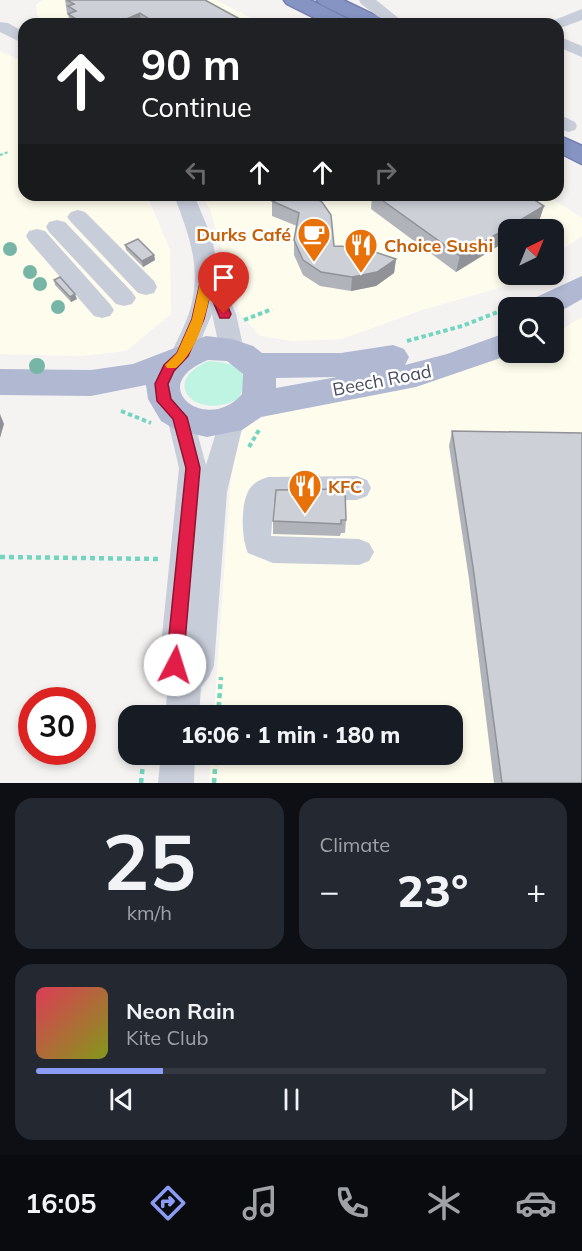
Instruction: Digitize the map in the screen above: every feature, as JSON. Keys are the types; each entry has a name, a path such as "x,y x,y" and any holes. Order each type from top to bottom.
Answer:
{"highway":[{"path":"294,0 331,18"},
{"path":"327,0 365,18"},
{"path":"565,128 582,156"}],"main road":[{"path":"562,297 582,286"},
{"path":"564,318 582,308"},
{"name":"Beech Road","path":"242,357 294,368 370,362 451,343 498,324"},
{"path":"0,382 91,383 135,376 206,348 242,357 258,370 260,387 242,413 213,424 168,417 131,393 91,383"},
{"name":"Beech Road","path":"242,413 303,394 383,382 444,367 498,348"},
{"path":"168,417 162,384 164,376 178,359"}],"street":[{"path":"368,0 366,1 388,18"},
{"path":"564,22 582,14"},
{"path":"2,26 18,35"},
{"path":"564,44 582,52"},
{"path":"186,201 201,238 208,274 242,357"},
{"path":"131,295 64,224 131,295"},
{"path":"178,359 201,313 208,274"},
{"path":"183,705 185,681 198,666 213,492 242,413"},
{"path":"168,417 193,468 175,665 185,681"},
{"path":"357,488 268,489 260,496 256,537 258,544 273,550 359,552"},
{"path":"176,783 177,765"}],"path":[{"path":"0,155 8,152"},
{"path":"243,320 272,309"},
{"path":"121,411 168,417"},
{"path":"0,557 168,559"},
{"path":"141,783 143,765"},
{"path":"214,783 215,765"}],"shaded area":[{"path":"42,0 216,0 250,18 39,18 36,5"},
{"path":"0,51 18,59 18,201 150,201 170,250 171,314 126,351 81,356 0,354"},
{"path":"205,201 555,201 582,218 582,236 564,248 564,219 498,219 498,285 508,285 422,310 342,339 293,341 260,336 240,314 210,209"},
{"path":"582,317 582,783 209,783 210,765 463,765 463,705 215,705 233,448 246,425 286,408 498,357 498,363 564,363 564,328"}],"green space":[{"path":"209,361 226,363 239,369 242,374 243,388 239,398 210,406 198,403 189,397 185,389 186,379 194,370"}],"building":[{"path":"67,0 205,0 238,18 148,18 140,13 129,18 74,18 68,14 76,11 68,6 74,4"},
{"path":"272,201 320,201 331,215 334,246 360,247 396,259 377,272 352,277 321,272 303,260 294,240 299,213"},
{"path":"383,201 536,201 544,206 522,219 498,219 498,233 460,256"},
{"path":"138,239 154,255 142,261 125,245"},
{"path":"60,277 75,294 70,297 54,280"},
{"path":"452,431 582,433 582,783 502,783"},
{"path":"345,489 346,520 341,520 341,524 273,521 276,490"}],"slow traffic":[{"path":"172,365 182,356 201,313 206,282"}],"place":[{"name":"Durks Café","path":"314,263"},
{"name":"Choice Sushi","path":"361,274"},
{"name":"KFC","path":"305,515"}],"route":[{"path":"175,665 193,468 180,417 164,401 162,384 168,368 182,356 201,313 208,274 224,314"}]}
